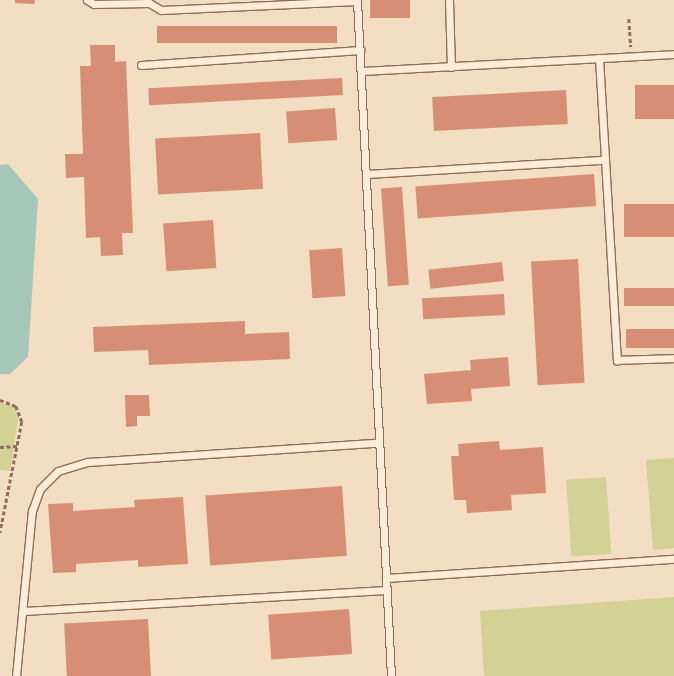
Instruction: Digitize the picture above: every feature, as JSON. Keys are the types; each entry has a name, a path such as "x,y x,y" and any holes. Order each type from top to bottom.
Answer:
{"lane":[{"path":"87,0 94,4 149,3 161,10 357,0 362,71 376,444 391,676"},
{"path":"448,0 451,67"},
{"path":"141,65 360,50"},
{"path":"362,71 674,54"},
{"path":"599,58 617,360 674,358"},
{"path":"366,174 605,160"},
{"path":"16,676 32,511 40,489 58,471 88,462 376,444"},
{"path":"386,578 674,559"},
{"path":"23,611 386,590"}],"path":[{"path":"629,19 632,56"},
{"path":"0,400 10,402 21,414 18,446 0,533"},
{"path":"0,448 18,446"}],"shaded area":[{"path":"8,164 38,199 28,357 10,374 0,374 0,165"},
{"path":"0,403 12,405 19,414 10,471 0,470"},
{"path":"674,458 674,548 653,550 646,460"},
{"path":"606,477 611,554 571,557 566,480"},
{"path":"674,597 674,676 484,676 480,611"}],"building":[{"path":"15,0 35,0 34,4 15,3"},
{"path":"370,0 410,0 410,18 370,18"},
{"path":"157,26 337,26 337,43 157,43"},
{"path":"90,45 115,45 115,62 126,61 133,233 122,233 123,255 101,256 100,237 86,238 84,177 66,178 65,154 83,154 80,66 91,66"},
{"path":"342,78 343,95 149,105 148,88"},
{"path":"635,85 674,85 674,119 635,119"},
{"path":"566,90 568,124 434,131 432,97"},
{"path":"335,108 337,140 288,143 286,111"},
{"path":"260,133 263,189 158,194 155,138"},
{"path":"594,174 596,206 418,218 415,186"},
{"path":"402,187 409,285 388,286 381,188"},
{"path":"624,204 674,204 674,237 624,237"},
{"path":"213,220 216,268 166,271 163,223"},
{"path":"342,248 345,296 312,298 309,250"},
{"path":"578,259 584,383 538,385 531,261"},
{"path":"502,262 504,281 430,289 428,270"},
{"path":"624,288 674,288 674,306 624,306"},
{"path":"504,294 505,315 423,319 422,298"},
{"path":"245,321 245,334 289,332 290,359 149,365 148,350 94,352 93,327"},
{"path":"626,329 674,329 674,348 626,348"},
{"path":"508,357 510,386 471,389 472,401 427,404 424,374 471,370 470,360"},
{"path":"125,395 149,395 150,416 137,416 137,426 126,427"},
{"path":"499,441 500,450 543,447 546,493 511,495 512,510 467,513 466,500 454,500 451,456 459,456 458,444"},
{"path":"342,486 347,556 210,565 205,496"},
{"path":"183,497 188,564 138,567 138,560 76,564 76,572 53,573 48,504 73,503 73,511 135,507 134,500"},
{"path":"349,609 352,654 271,660 268,615"},
{"path":"148,619 151,676 67,676 64,623"}]}
